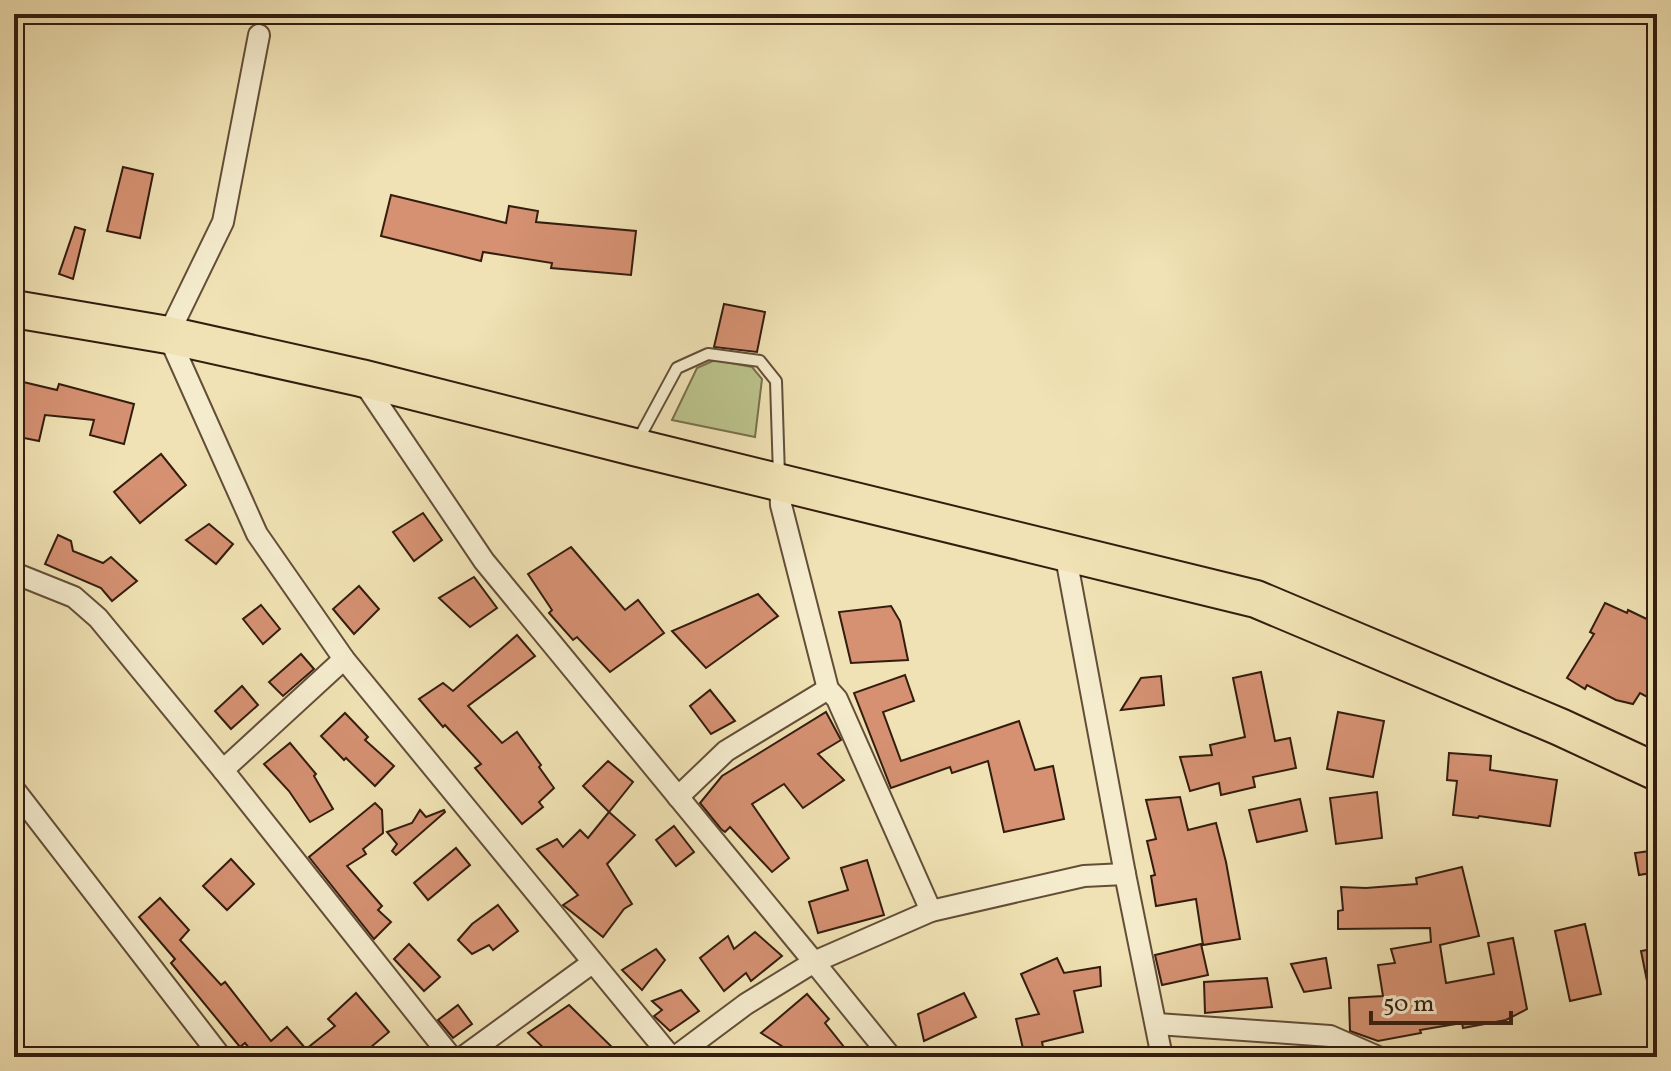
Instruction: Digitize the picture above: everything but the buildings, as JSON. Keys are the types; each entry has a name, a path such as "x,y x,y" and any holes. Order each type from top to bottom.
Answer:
{"highway":[{"path":"14,309 168,335 361,378 1256,599 1560,727 1657,772"}],"street":[{"path":"259,35 223,222 168,335 257,534 344,659 592,963 673,1057 746,1004 814,962 931,911 1084,876 1125,874"},
{"path":"361,378 484,561 891,1057"},
{"path":"780,483 781,505 828,689 837,699 931,911"},
{"path":"1065,552 1162,1057"},
{"path":"14,573 74,597 98,618 451,1057"},
{"path":"223,770 344,659"},
{"path":"678,797 726,751 828,689"},
{"path":"14,789 221,1057"},
{"path":"463,1057 592,963"},
{"path":"1157,1024 1330,1036 1378,1057"}],"lane":[{"path":"634,447 677,368 708,354 760,361 776,381 780,483"}],"green space":[{"path":"715,360 752,367 762,379 755,437 672,420 697,368"}]}
